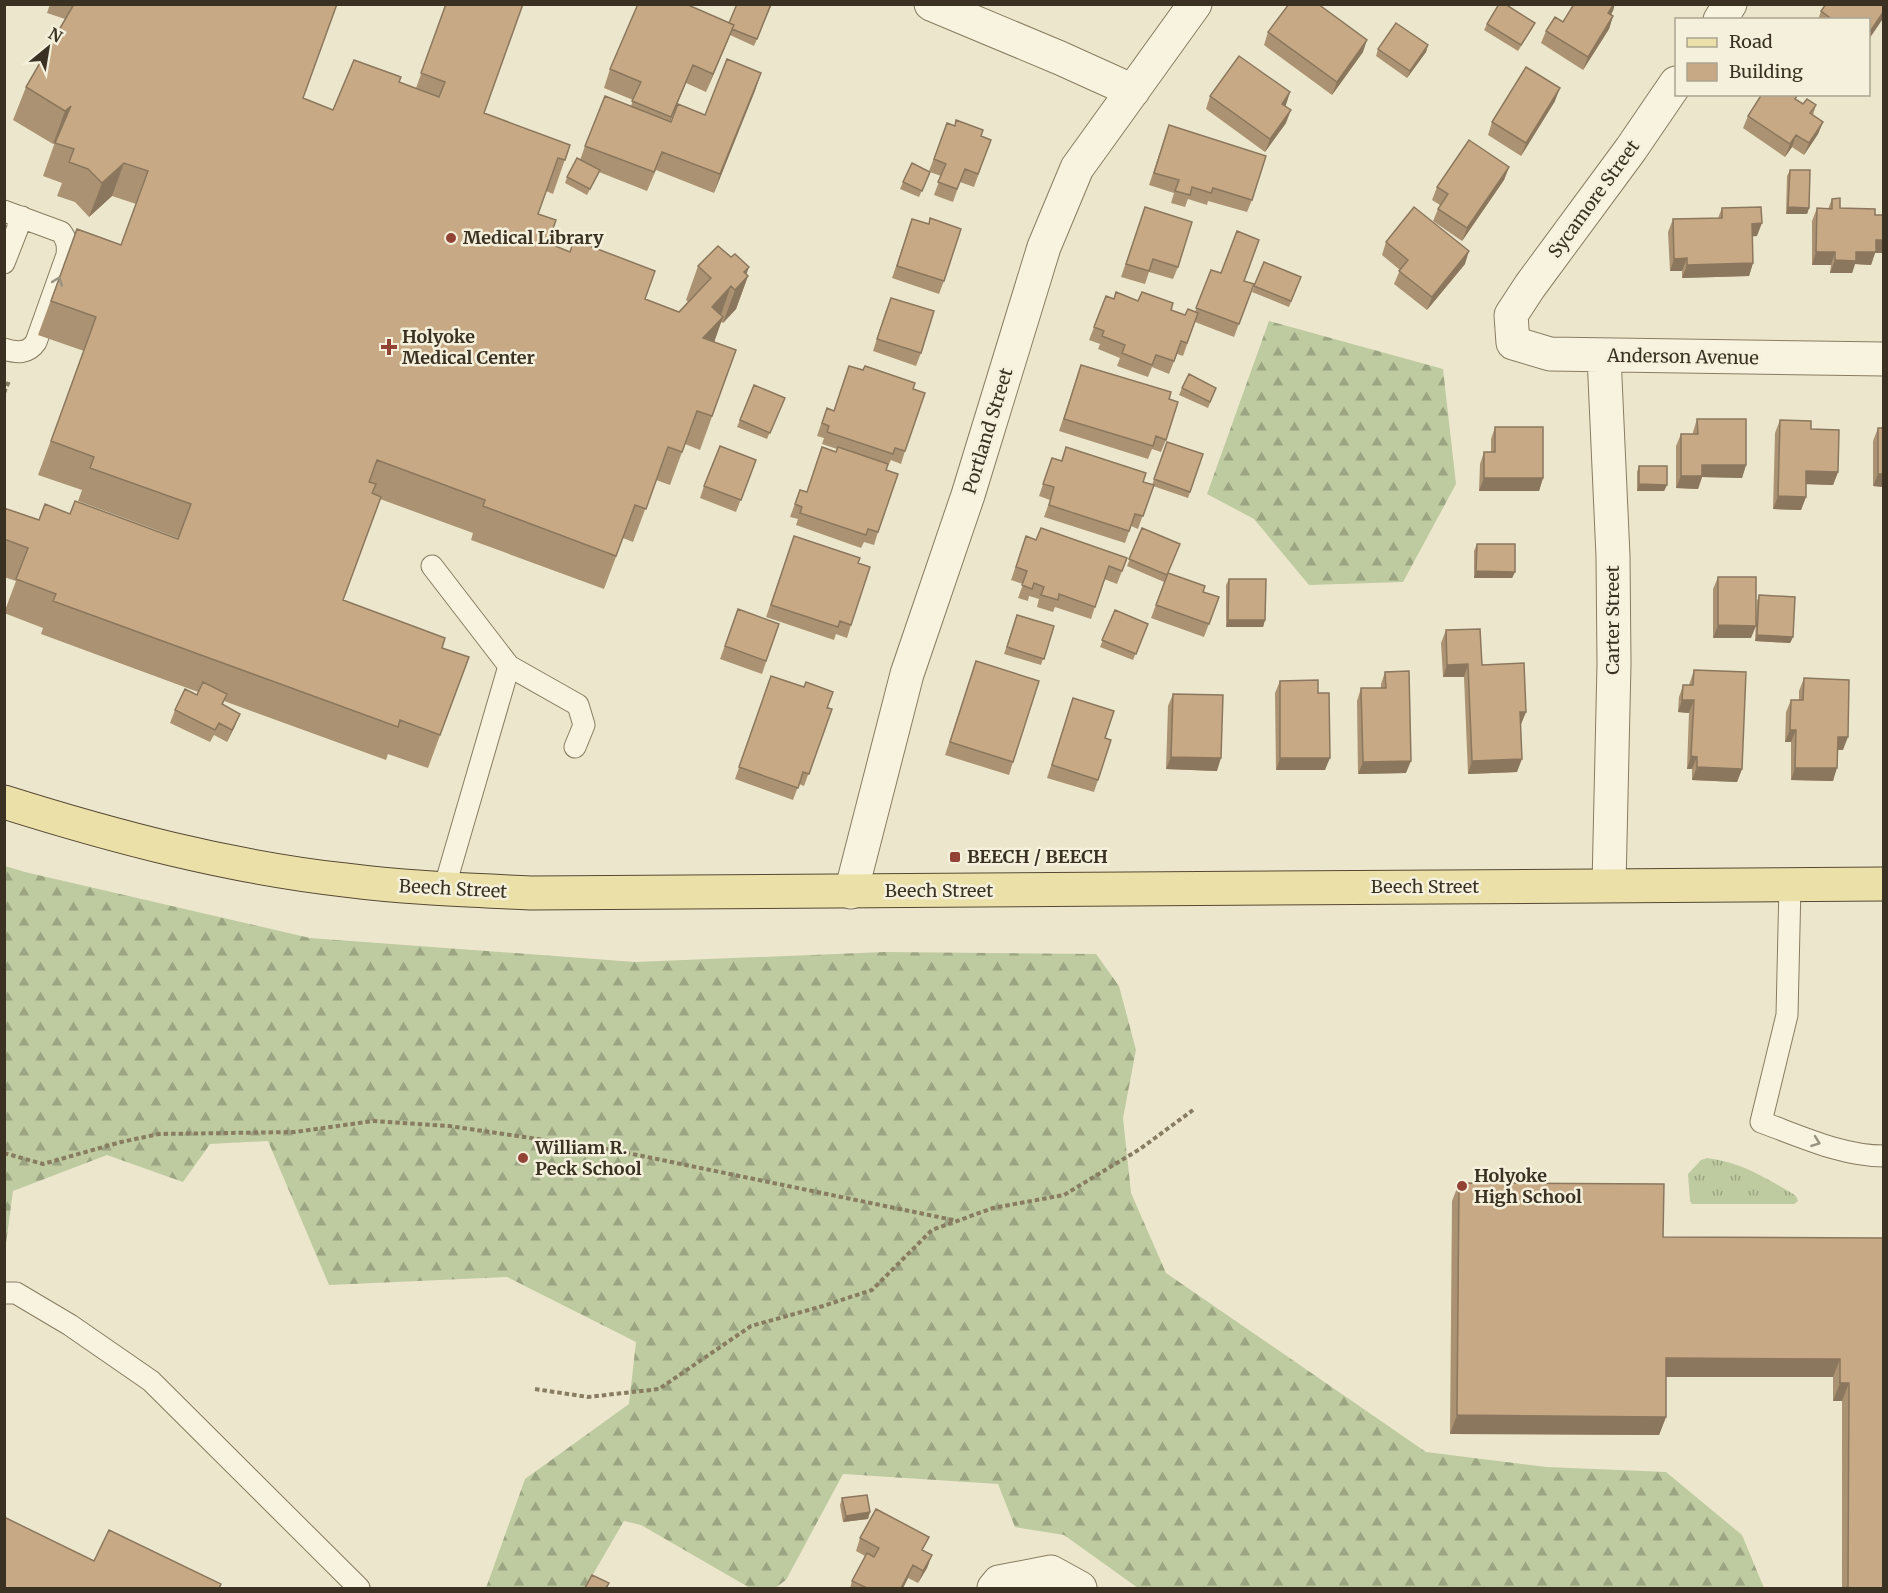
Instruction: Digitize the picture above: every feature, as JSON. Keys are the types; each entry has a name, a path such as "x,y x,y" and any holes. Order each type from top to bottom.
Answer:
{"main road":[{"name":"Beech Street","path":"4,802 80,826 222,861 342,880 422,888 530,893 1884,884"}],"street":[{"path":"931,4 1133,91"},
{"name":"Portland Street","path":"851,892 907,674 968,495 1044,247 1077,168 1195,4"},
{"path":"1721,18 1730,4"},
{"name":"Sycamore Street","path":"1511,315 1675,86"},
{"name":"Anderson Avenue","path":"1511,315 1513,343 1550,354 1884,359"},
{"name":"Carter Street","path":"1604,356 1613,556 1614,663 1610,885"},
{"path":"994,1588 999,1582 1051,1572 1080,1588"}],"lane":[{"path":"4,262 13,214 61,232 66,239 67,255 36,342 26,351 17,352 4,349"},
{"path":"432,566 509,666 578,705 584,725 575,747"},
{"path":"444,889 509,666"},
{"path":"1790,885 1787,1015 1761,1122 1825,1145 1871,1156 1884,1156"},
{"path":"4,1293 16,1293 70,1325 152,1381 359,1588"}],"path":[{"path":"4,393 10,378"},
{"path":"535,1389 588,1397 659,1389 751,1326 872,1290 932,1230 993,1208 1064,1194 1140,1149 1192,1110"},
{"path":"4,1153 43,1164 159,1134 295,1132 373,1121 449,1126 613,1150 958,1221"}],"green space":[{"path":"1269,321 1443,369 1456,484 1403,582 1309,585 1254,519 1207,494"},
{"name":"William R. Peck School","path":"5,866 310,938 635,962 885,952 1096,954 1119,986 1136,1050 1123,1118 1131,1193 1166,1273 1426,1452 1547,1467 1666,1472 1742,1535 1764,1588 1138,1588 1064,1535 1015,1527 998,1484 843,1474 786,1580 775,1588 750,1588 641,1525 624,1521 585,1588 486,1588 525,1479 629,1404 636,1342 507,1277 329,1285 268,1141 210,1144 183,1182 107,1155 13,1191 5,1251"},
{"path":"1707,1158 1750,1170 1790,1192 1796,1196 1798,1201 1794,1204 1692,1204 1688,1174 1701,1160"}],"building":[{"path":"74,4 337,4 303,98 333,110 354,60 401,77 399,82 439,97 445,82 421,73 446,4 523,4 484,113 570,145 565,160 558,158 538,214 556,220 548,243 570,252 574,240 655,271 645,299 679,312 711,278 698,266 718,246 731,257 735,254 749,267 744,272 748,276 735,290 731,286 712,307 723,317 703,338 736,350 712,416 697,411 682,452 668,447 646,509 635,505 616,556 483,506 485,500 377,460 369,482 376,484 372,493 381,497 343,600 445,638 442,648 469,657 440,735 400,720 398,727 53,601 56,594 16,579 28,548 4,539 4,508 39,520 45,504 70,514 75,501 178,539 191,504 90,468 94,457 51,441 96,317 51,301 77,229 121,245 148,171 124,163 102,183 88,169 69,162 74,149 55,143 71,106 65,111 26,87"},
{"path":"638,4 686,4 734,25 713,74 693,65 671,117 632,101 641,82 610,69"},
{"path":"737,4 771,4 757,39 732,29 734,25 729,23"},
{"path":"1289,4 1318,4 1367,40 1337,82 1268,32"},
{"path":"1499,4 1505,4 1535,23 1521,45 1487,24"},
{"path":"1574,4 1614,4 1608,13 1613,16 1588,57 1546,31 1555,17 1563,22"},
{"path":"1826,4 1884,4 1884,11 1870,32 1870,18 1830,18 1821,11"},
{"path":"1396,23 1428,45 1410,71 1378,49"},
{"path":"1239,56 1290,92 1282,104 1291,110 1270,139 1210,96"},
{"path":"727,59 761,73 720,174 662,152 654,172 585,146 605,96 671,122 678,104 705,115"},
{"path":"1526,67 1560,88 1526,143 1492,122"},
{"path":"1761,96 1797,96 1795,99 1803,104 1807,99 1816,105 1810,113 1823,122 1809,143 1796,135 1790,144 1748,116"},
{"path":"956,120 983,130 981,136 991,140 978,174 965,169 957,189 938,182 946,164 934,159 947,123 955,126"},
{"path":"1169,125 1266,156 1252,200 1213,188 1211,193 1192,187 1190,195 1175,191 1179,180 1154,173"},
{"path":"1469,140 1509,167 1467,228 1438,209 1448,194 1437,187"},
{"path":"577,158 600,170 590,189 567,177"},
{"path":"912,163 930,172 922,191 903,182"},
{"path":"1790,170 1810,170 1809,208 1788,207"},
{"path":"1840,198 1840,208 1875,209 1875,215 1884,215 1884,240 1876,240 1876,252 1856,252 1856,261 1835,260 1835,252 1816,252 1817,208 1832,209 1832,199"},
{"path":"1145,207 1192,222 1178,267 1153,259 1149,271 1126,264"},
{"path":"1414,207 1469,251 1432,297 1399,271 1408,260 1386,242"},
{"path":"1761,207 1762,223 1752,224 1753,263 1687,265 1687,258 1674,259 1673,219 1722,218 1722,208"},
{"path":"930,218 961,229 944,281 897,266 912,219 929,224"},
{"path":"1237,231 1259,240 1244,281 1254,284 1239,324 1196,308 1211,270 1221,273"},
{"path":"1264,262 1301,277 1291,301 1254,286"},
{"path":"1116,292 1138,301 1142,292 1173,303 1171,310 1185,315 1188,309 1198,313 1187,343 1181,341 1174,361 1156,355 1152,365 1122,353 1125,345 1102,336 1104,331 1094,327 1106,296 1114,299"},
{"path":"891,298 934,311 921,353 877,339"},
{"path":"1081,365 1171,392 1169,399 1178,402 1166,440 1156,436 1153,446 1064,419"},
{"path":"849,366 863,370 865,366 915,383 913,389 925,393 905,451 895,448 893,454 827,432 829,426 822,423 827,408 834,411"},
{"path":"1189,374 1216,388 1210,402 1182,388"},
{"path":"754,385 785,398 770,433 740,420"},
{"path":"1697,419 1746,419 1746,465 1702,465 1702,476 1681,476 1681,434 1698,434"},
{"path":"1780,420 1811,421 1811,429 1839,430 1838,472 1806,471 1806,497 1778,496"},
{"path":"1495,427 1543,427 1543,478 1484,478 1484,452 1495,452"},
{"path":"1878,428 1884,428 1884,474 1878,474"},
{"path":"1167,442 1203,454 1190,492 1154,479"},
{"path":"720,446 756,460 741,500 704,486"},
{"path":"822,447 836,452 838,447 888,464 886,470 898,474 878,532 868,529 866,535 800,513 802,507 795,504 800,490 807,492"},
{"path":"1066,447 1146,473 1143,482 1154,485 1143,516 1135,514 1129,531 1049,505 1054,487 1043,484 1052,458 1062,461"},
{"path":"1639,466 1667,466 1667,485 1639,484"},
{"path":"1041,528 1127,558 1122,571 1109,566 1095,607 1059,594 1058,600 1041,595 1044,587 1034,583 1032,589 1022,585 1027,571 1016,567 1026,536 1036,540"},
{"path":"1142,528 1180,544 1167,575 1129,559"},
{"path":"794,536 860,558 858,563 870,567 851,625 840,621 838,627 771,605"},
{"path":"1477,544 1515,544 1515,572 1476,571"},
{"path":"1168,573 1205,586 1203,592 1219,597 1209,624 1156,605"},
{"path":"1718,577 1756,577 1756,626 1718,625"},
{"path":"1229,579 1266,579 1265,620 1228,620"},
{"path":"1759,595 1795,597 1793,637 1757,635"},
{"path":"738,609 779,624 766,661 725,646"},
{"path":"1115,610 1148,624 1136,654 1102,640"},
{"path":"1017,615 1054,626 1044,659 1007,647"},
{"path":"1480,629 1482,665 1524,663 1526,712 1520,712 1522,759 1472,761 1468,664 1447,665 1446,630"},
{"path":"976,661 1039,681 1013,762 950,742"},
{"path":"1694,670 1746,672 1742,769 1697,767 1697,757 1691,756 1694,700 1682,700 1683,685 1693,685"},
{"path":"1409,671 1411,761 1363,762 1361,688 1386,688 1385,672"},
{"path":"771,676 804,687 806,682 833,692 827,708 832,709 809,774 803,772 798,788 739,767"},
{"path":"1804,678 1849,680 1848,737 1838,737 1837,768 1795,768 1796,730 1790,730 1791,700 1803,700"},
{"path":"1318,680 1318,693 1329,693 1330,758 1280,758 1280,681"},
{"path":"203,682 227,694 222,704 240,714 232,730 219,723 215,730 175,710 185,689 197,695"},
{"path":"1173,694 1223,695 1221,758 1171,757"},
{"path":"1073,698 1114,711 1105,738 1111,740 1098,780 1052,765"},
{"path":"1459,1183 1664,1184 1663,1237 1884,1238 1884,1588 1848,1588 1849,1383 1840,1383 1840,1359 1666,1358 1666,1417 1457,1415"},
{"path":"867,1495 870,1512 846,1516 842,1498"},
{"path":"876,1509 929,1537 922,1550 932,1555 923,1571 913,1565 901,1588 867,1588 852,1581 867,1553 874,1557 879,1548 860,1538"},
{"path":"4,1517 94,1561 109,1530 221,1584 219,1588 4,1588"},
{"path":"592,1575 609,1583 606,1588 585,1588"}],"place":[{"name":"Medical Library","path":"451,238"},
{"name":"Holyoke Medical Center","path":"389,347"},
{"name":"BEECH / BEECH","path":"955,857"},
{"name":"William R. Peck School","path":"523,1158"},
{"name":"Holyoke High School","path":"1462,1186"}]}
